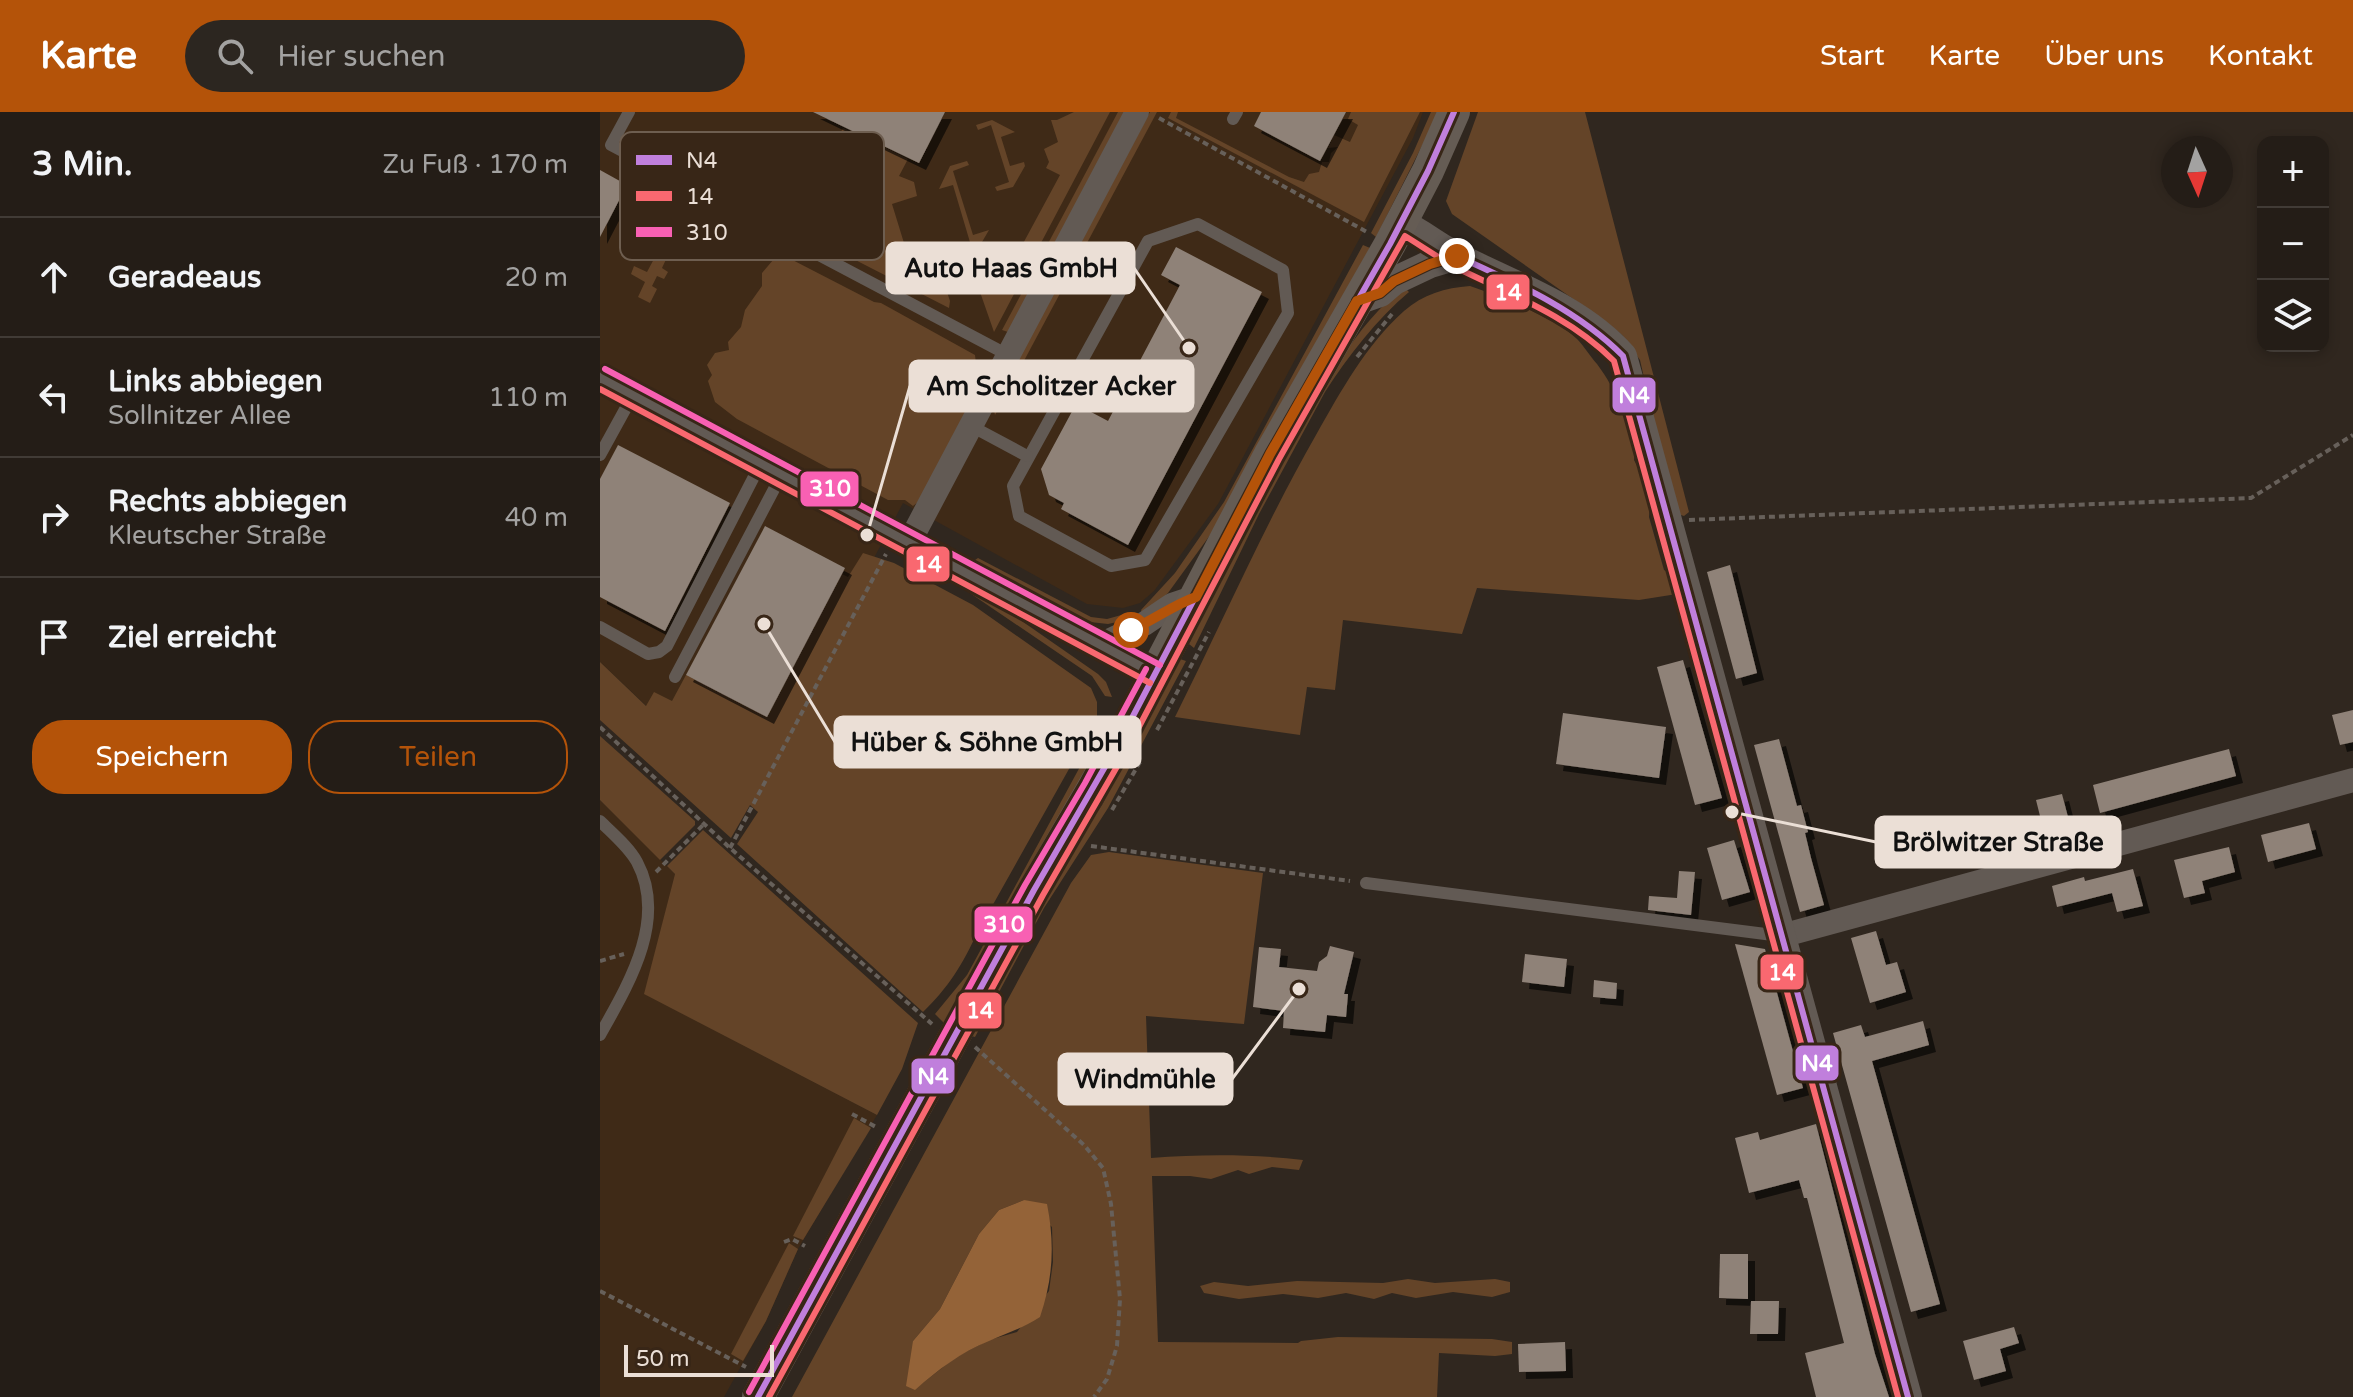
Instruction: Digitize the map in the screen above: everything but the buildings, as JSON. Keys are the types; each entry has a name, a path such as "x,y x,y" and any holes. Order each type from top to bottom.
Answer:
{"main road":[{"path":"753,1383 1094,788 1155,674 1204,610 1278,441 1385,253 1454,112"}],"street":[{"path":"903,538 971,426 1008,355 1148,115"},
{"path":"1401,223 1457,256 1567,312 1607,338 1623,356 1908,1397"},
{"path":"1357,301 1380,293 1394,281 1430,264 1457,256"},
{"path":"600,378 1155,674"},
{"path":"1102,644 1144,624 1172,605 1204,610"},
{"path":"1781,936 2353,780"}],"lane":[{"path":"620,150 611,145 629,112"},
{"path":"1198,224 1283,270 1288,313 1145,560 1111,566 1019,516 1013,486 1027,456 1148,241 1198,224"},
{"path":"828,260 1008,355"},
{"path":"600,455 633,395"},
{"path":"971,426 1027,456"},
{"path":"600,627 648,654 659,652 667,646 772,468"},
{"path":"675,677 772,468"},
{"path":"600,821 636,860 645,883 646,912 642,948 634,974 600,1035"},
{"path":"1366,883 1781,936"}],"path":[{"path":"1148,115 1367,232 1385,253"},
{"path":"1351,364 1398,309"},
{"path":"1667,523 1705,518 2251,498 2353,435"},
{"path":"730,848 903,538"},
{"path":"1151,742 1204,610"},
{"path":"600,727 730,848 926,1020"},
{"path":"1107,819 1144,755"},
{"path":"645,883 705,823"},
{"path":"1083,857 1091,846 1366,883"},
{"path":"977,1048 1084,1145 1103,1168 1111,1204 1113,1253 1120,1299 1117,1346 1107,1379 1094,1397"},
{"path":"852,1114 879,1128"},
{"path":"784,1242 792,1239 805,1246"},
{"path":"600,1291 753,1383"}],"shaded area":[{"path":"600,112 1423,112 1413,138 1218,504 1154,591 1140,603 1123,608 1087,604 903,503 746,800 600,662"},
{"path":"1074,112 1110,112 994,332 980,292 985,281 999,288 1060,175 1046,168 1049,162 1044,149 1058,142 1051,120"},
{"path":"1118,112 1126,112 1008,332 1002,330"},
{"path":"1150,112 1157,112 995,415 993,406"},
{"path":"1171,112 1178,112 1176,118 1304,182 1309,174 1319,172 1322,162 1329,162 1331,153 1338,147 1328,148 1334,135 1350,142 1358,125 1348,119 1351,112 1420,112 1364,222 1168,118"},
{"path":"1431,112 1439,112 1376,237 1371,233"},
{"path":"1478,112 1585,112 1689,512 1684,516 1675,513 1640,360 1622,335 1452,214 1446,201"},
{"path":"992,120 1015,132 1001,137 1010,166 1024,162 1025,166 1013,187 997,191 995,187 1009,182 991,125 978,130 976,125"},
{"path":"884,146 908,159 899,176 914,182 917,196 892,204 916,282 941,274 950,301 949,308 855,260 884,260"},
{"path":"967,161 969,165 953,171 973,235 989,230 975,254 960,258 959,254 972,249 953,185 939,189 950,166"},
{"path":"1363,245 1370,248 1221,520 1168,593 1143,615 1141,610 1175,573 1224,502"},
{"path":"653,260 666,260 662,268 668,272 664,279 657,276 652,286 657,289 650,303 638,297 645,282 631,274 634,266 647,272"},
{"path":"773,260 793,260 881,303 975,355 979,390 913,506 905,500 888,500 737,419 715,402 708,381 712,375 707,365 715,353 729,350 728,342 741,327 745,310 762,286 762,273"},
{"path":"1470,286 1556,323 1580,342 1604,375 1614,391 1618,409 1630,418 1636,441 1634,460 1645,481 1650,501 1649,517 1664,570 1675,576 1677,594 1639,600 1477,588 1462,634 1343,620 1335,690 1307,687 1300,735 1175,717 1279,504 1355,369 1390,324 1411,305 1435,293"},
{"path":"1404,287 1409,292 1364,339 1325,392 1259,514 1194,648 1189,644 1264,493 1314,402 1355,339"},
{"path":"863,553 894,563 973,605 1091,688 1097,702 1097,719 966,955 947,985 923,1012 737,844 758,812 750,805 731,838 600,720 600,662 646,706 654,692 672,701 686,675 767,717 842,574 848,577"},
{"path":"978,558 1091,617 1107,619 1132,612 1135,618 1108,624 1090,622 972,562"},
{"path":"964,581 1098,674 1106,682 1112,697 1105,696 1092,676 961,587"},
{"path":"1180,659 1186,661 1108,808 1044,908 975,1037 968,1035 1063,863 1102,805"},
{"path":"1111,726 944,1023 935,1014 967,975 1101,728"},
{"path":"600,736 695,821 695,825 660,860 600,800"},
{"path":"600,800 675,874 645,994 877,1115 798,1249 766,1321 724,1397 600,1397"},
{"path":"703,830 918,1023 902,1069 877,1115 644,994 675,874 667,866"},
{"path":"1109,852 1263,873 1244,1024 1146,1016 1151,1158 1227,1155 1303,1160 1299,1170 1272,1167 1249,1174 1238,1170 1211,1179 1152,1176 1158,1342 1298,1343 1338,1337 1492,1339 1512,1342 1512,1354 1439,1353 1437,1397 792,1397 1071,883 1091,855","holes":["1024,1200 1052,1227 1053,1262 1049,1291 1017,1332 989,1340 956,1357 915,1389 913,1341 940,1309 979,1234 999,1210"]},
{"path":"854,1118 871,1128 803,1240 793,1236"},
{"path":"1024,1200 1047,1204 1050,1219 1050,1275 1040,1317 969,1350 915,1390 906,1386 913,1341 940,1309 979,1234 999,1210"},
{"path":"789,1243 798,1249 766,1321 743,1361 731,1354"},
{"path":"1408,1279 1435,1283 1495,1279 1510,1282 1510,1292 1492,1297 1453,1292 1416,1298 1392,1293 1374,1299 1346,1293 1318,1298 1283,1294 1239,1299 1204,1293 1200,1286 1214,1282 1248,1286 1297,1281 1383,1283"}],"transit line":[{"name":"N4","path":"758,1397 1034,890 1121,739 1270,454 1390,244 1454,112"},
{"name":"14","path":"769,1397 1043,895 1130,744 1279,459 1405,236 1459,269 1560,320 1614,361 1898,1397"},
{"name":"N4","path":"1357,301 1380,293 1394,281 1430,264 1457,256 1565,311 1586,324 1623,356 1908,1397"},
{"name":"310","path":"605,369 1160,665"},
{"name":"14","path":"600,389 1150,683"},
{"name":"310","path":"749,1392 1146,669"}],"place":[{"name":"Auto Haas GmbH","path":"1189,348"},
{"name":"Am Scholitzer Acker","path":"867,535"},
{"name":"Hüber & Söhne GmbH","path":"764,624"},
{"name":"Brölwitzer Straße","path":"1732,812"},
{"name":"Windmühle","path":"1299,989"}],"route":[{"path":"1131,630 1161,615 1172,605 1196,597 1270,454 1357,301 1380,293 1394,281 1430,264 1457,256"}]}
